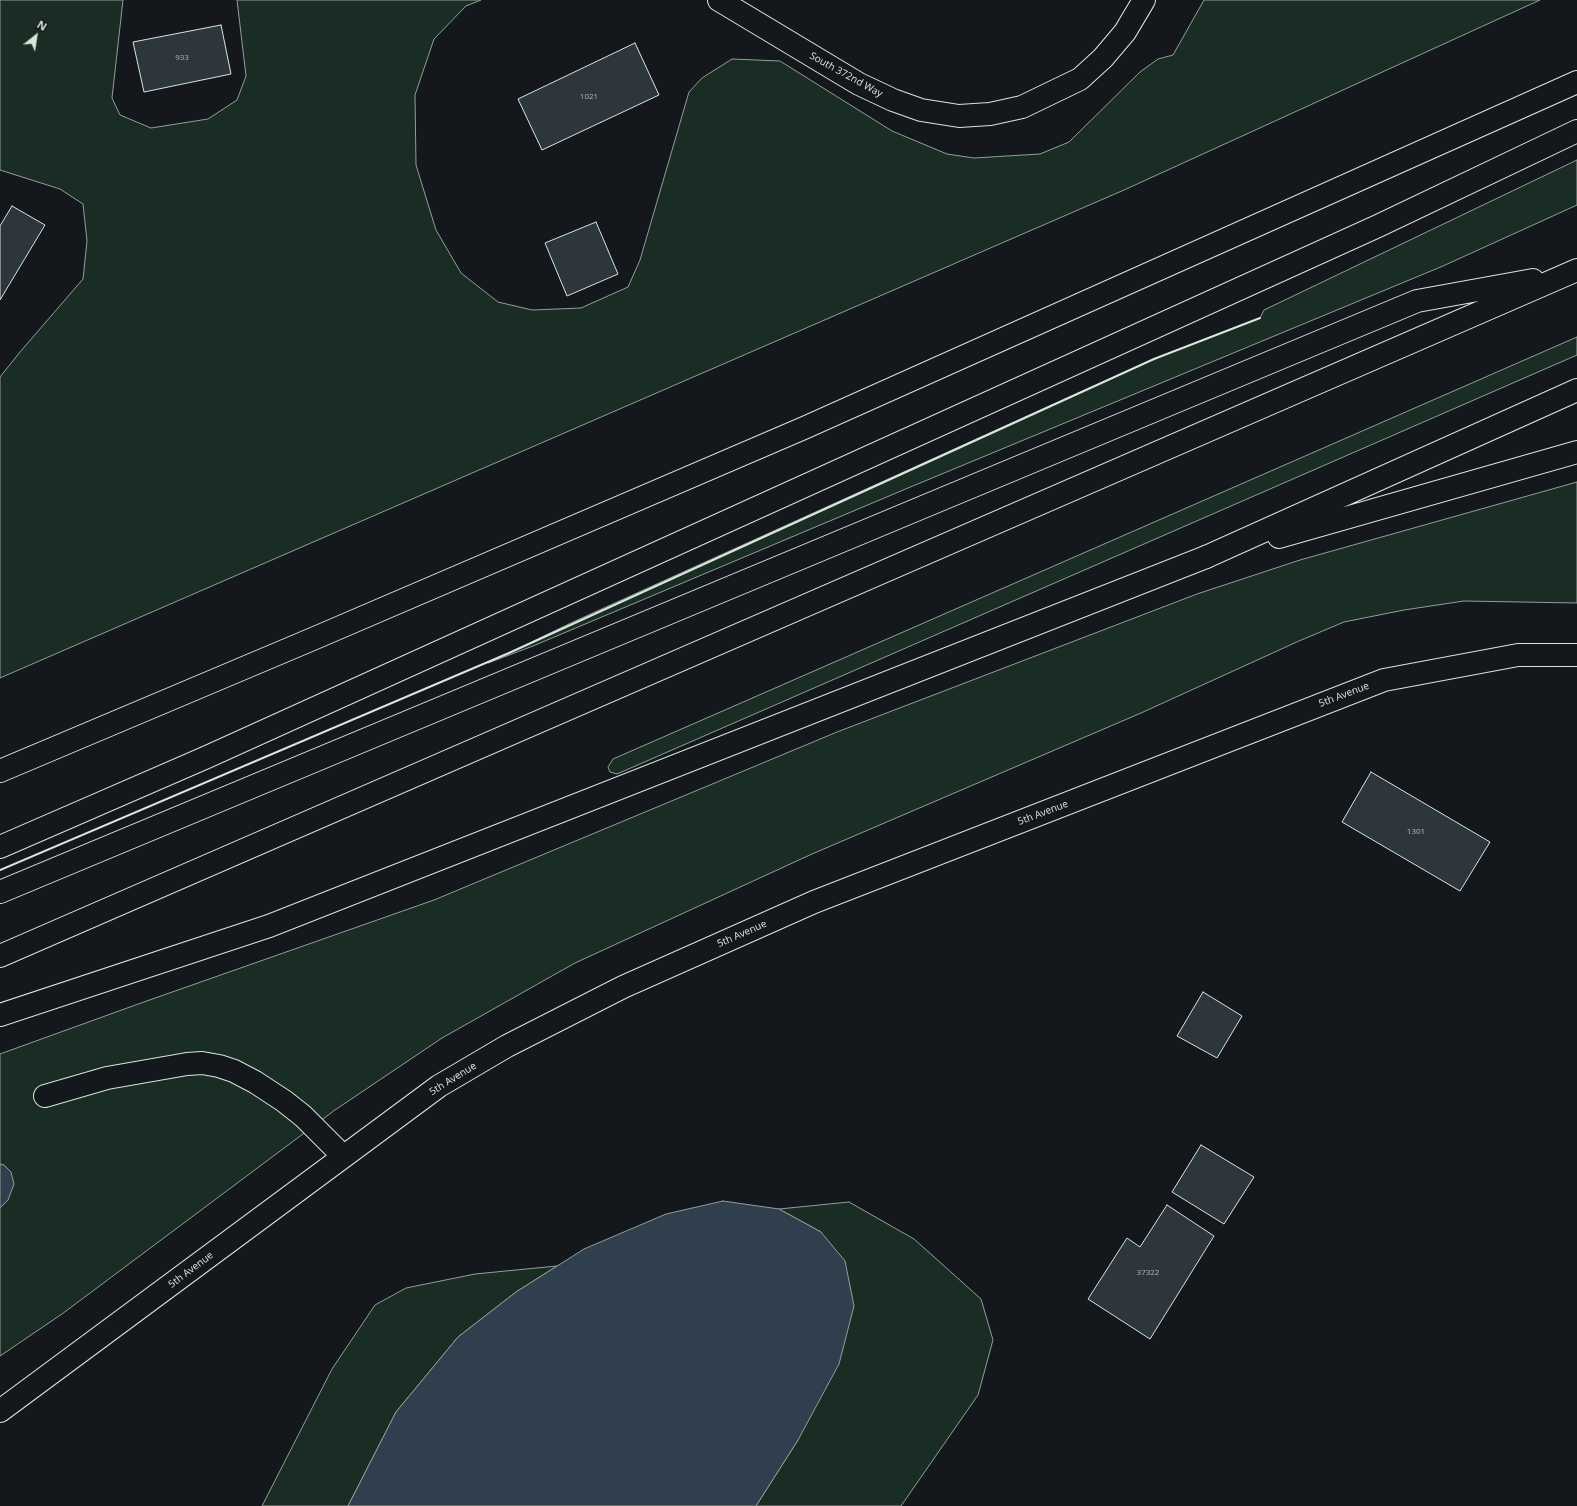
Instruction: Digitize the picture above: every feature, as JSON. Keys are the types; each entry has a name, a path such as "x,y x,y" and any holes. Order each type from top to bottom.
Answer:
{"main road":[{"name":"South 372nd Way","path":"719,0 859,84 893,100 921,110 959,116 990,114 1022,108 1080,80 1103,58 1125,32 1144,0"},
{"path":"0,771 315,638 804,428 1577,82"},
{"path":"0,847 208,757 1313,256 1577,130"},
{"path":"0,892 1417,301 1573,272"},
{"path":"0,956 1573,272"},
{"path":"0,1015 269,926 1206,557 1577,390"},
{"path":"1206,557 1577,452"},
{"name":"5th Avenue","path":"0,1412 439,1086 507,1046 622,987 814,902 1384,680 1518,655 1577,655"},
{"path":"45,1096 107,1078 187,1064 202,1063 219,1066 234,1071 284,1100 303,1116 343,1156"}],"green space":[{"path":"0,0 123,0 112,98 120,115 151,128 208,119 237,100 246,76 237,0 481,0 466,6 434,39 415,95 416,165 436,230 461,273 498,302 532,310 581,308 628,287 640,260 689,92 702,78 732,59 780,61 892,131 947,154 974,158 1040,154 1069,142 1140,72 1158,59 1173,55 1204,0 1540,0 1124,190 0,678 0,377 83,279 87,241 83,204 60,189 0,170"},
{"path":"1577,160 1577,205 1443,266 908,488 533,646 488,663 573,622 1154,359 1260,318 1264,310"},
{"path":"1577,337 1577,355 617,774 610,772 608,767 613,759"},
{"path":"1577,482 1577,603 1464,601 1404,610 1344,622 1141,713 812,854 575,963 442,1038 335,1110 62,1314 0,1356 0,1054 434,900 837,732 1197,594 1300,560"},
{"path":"849,1202 914,1239 981,1299 993,1340 978,1395 901,1506 756,1506 798,1440 821,1232 779,1209"},
{"path":"557,1266 516,1292 458,1337 396,1412 348,1506 262,1506 332,1369 375,1305 406,1288 475,1274"}],"water":[{"path":"0,1164 4,1165 11,1172 14,1184 8,1200 0,1208"},
{"path":"723,1201 779,1209 821,1232 845,1261 854,1306 839,1364 798,1440 756,1506 348,1506 396,1412 458,1337 516,1292 584,1249 666,1214"}],"building":[{"path":"221,25 231,74 144,92 133,42"},
{"path":"635,43 659,95 542,150 518,99"},
{"path":"12,206 45,225 0,300 0,226"},
{"path":"596,222 618,274 567,296 545,243"},
{"path":"1371,772 1490,842 1460,891 1342,822"},
{"path":"1203,992 1242,1016 1217,1058 1177,1036"},
{"path":"1201,1145 1254,1177 1224,1224 1172,1192"},
{"path":"1167,1205 1214,1236 1150,1339 1088,1299 1127,1238 1140,1247"}],"wall":[{"path":"0,870 509,653 1154,359 1260,318"}]}
